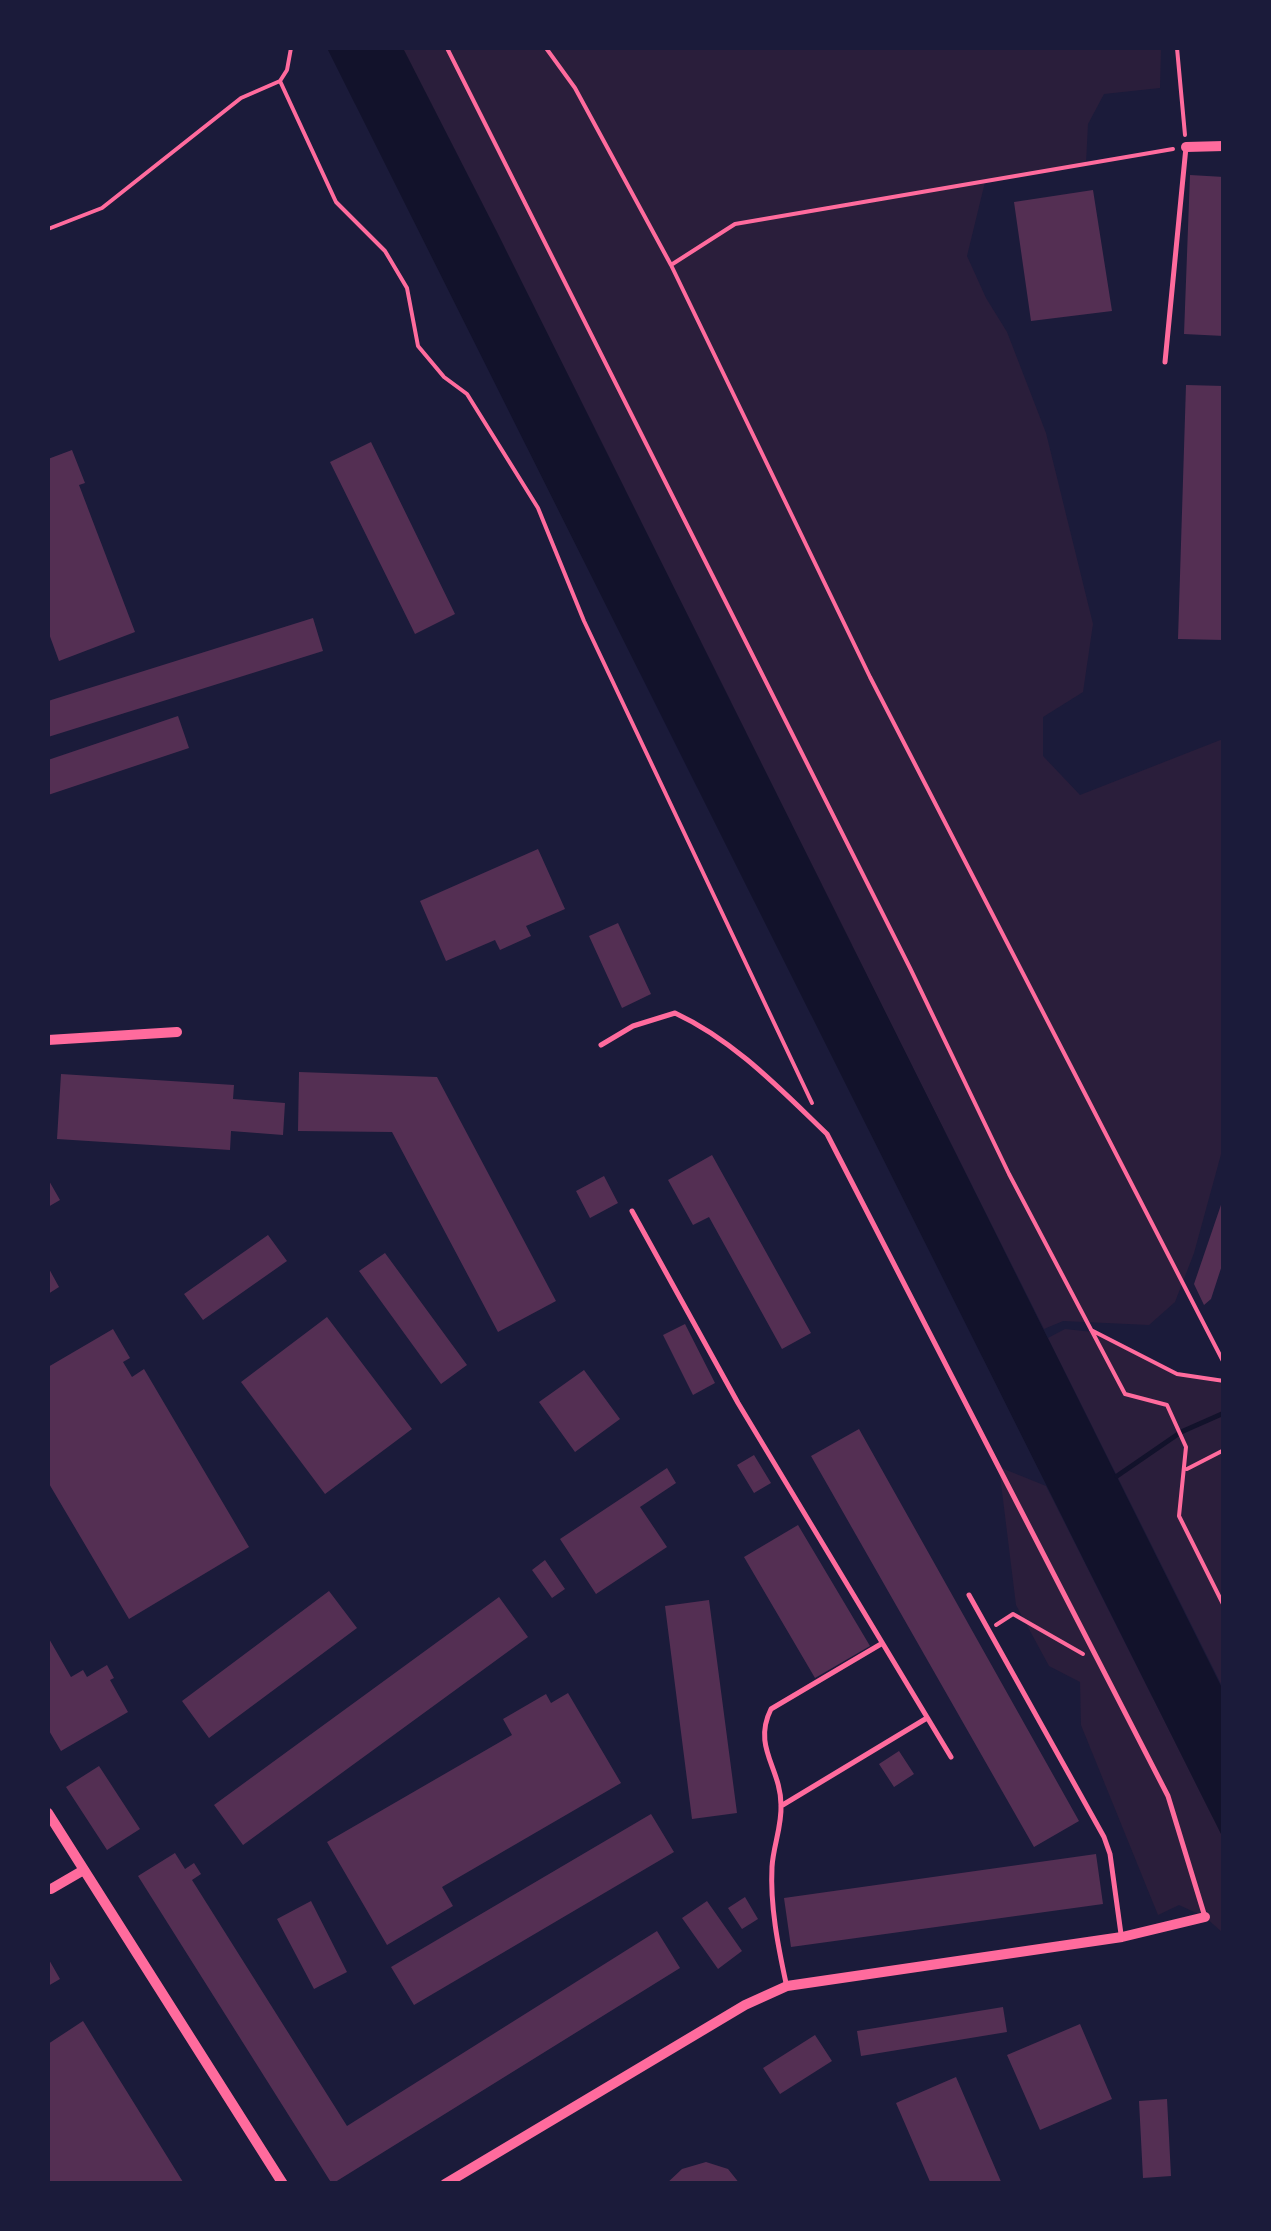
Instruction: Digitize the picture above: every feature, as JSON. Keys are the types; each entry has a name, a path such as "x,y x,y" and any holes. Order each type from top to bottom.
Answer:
{"street":[{"path":"1186,147 1224,146"},
{"path":"48,1040 177,1032"},
{"path":"48,1812 284,2184"},
{"path":"49,1890 82,1871"},
{"path":"445,2184 745,2005 787,1986 1122,1938 1206,1916"}],"lane":[{"path":"1165,362 1186,147"},
{"path":"600,1044 633,1026 675,1013 702,1026 759,1068 827,1134 1168,1796 1206,1916"},
{"path":"632,1212 738,1404 951,1757"},
{"path":"969,1595 1104,1838 1110,1854 1122,1938"},
{"path":"787,1986 773,1905 772,1866 782,1806 762,1736 771,1709 882,1644"},
{"path":"782,1806 927,1718"}],"path":[{"path":"48,230 102,208 241,98 280,81 287,70 291,48"},
{"path":"447,48 1125,1394 1167,1405 1176,1417 1186,1447 1179,1516 1224,1606"},
{"path":"546,48 576,88 672,265 870,677 1224,1363"},
{"path":"672,265 735,224 1186,147 1177,48"},
{"path":"280,81 336,202 385,250 407,288 418,346 444,377 466,394 538,508 584,621 827,1134"},
{"path":"1091,1330 1177,1374 1224,1381"},
{"path":"1186,1468 1224,1450"},
{"path":"988,1630 1013,1614 1100,1664"}],"shaded area":[{"path":"327,48 403,48 497,232 1223,1690 1223,1838"},
{"path":"401,48 1161,48 1160,88 1104,94 1088,124 1086,164 985,182 967,256 1007,332 1046,433 1093,624 1083,692 1043,717 1043,756 1080,795 1223,739 1223,1147 1194,1253 1175,1302 1149,1325 1063,1321 1044,1329"},
{"path":"1065,1329 1093,1332 1177,1374 1223,1384 1223,1688 1048,1338"},
{"path":"999,1467 1046,1486 1223,1837 1223,1933 1205,1917 1179,1905 1158,1915 1081,1725 1080,1682 1049,1666 1016,1605"}],"building":[{"path":"1190,175 1224,177 1224,336 1184,334"},
{"path":"1093,190 1112,311 1031,321 1014,202"},
{"path":"1186,385 1224,386 1224,640 1178,639"},
{"path":"371,442 455,614 415,634 330,462"},
{"path":"72,450 85,483 79,485 135,632 59,661 48,631 48,459"},
{"path":"313,618 323,651 48,737 48,701"},
{"path":"178,716 189,748 48,795 48,760"},
{"path":"538,849 565,909 526,926 531,936 500,950 495,940 446,961 420,901"},
{"path":"618,923 651,994 622,1008 589,936"},
{"path":"299,1072 437,1077 556,1301 498,1332 392,1132 298,1131"},
{"path":"61,1074 234,1085 233,1099 285,1103 283,1135 231,1131 230,1150 57,1139"},
{"path":"712,1155 811,1333 782,1349 709,1217 693,1225 668,1180"},
{"path":"604,1176 618,1203 590,1218 576,1191"},
{"path":"48,1179 60,1200 48,1207"},
{"path":"1223,1199 1224,1259 1211,1299 1204,1305 1194,1284"},
{"path":"268,1235 287,1261 203,1320 184,1294"},
{"path":"385,1253 467,1365 441,1384 359,1271"},
{"path":"48,1267 59,1287 48,1294"},
{"path":"327,1317 412,1429 325,1494 241,1382"},
{"path":"685,1324 715,1383 693,1395 663,1335"},
{"path":"113,1329 130,1358 123,1362 132,1377 144,1369 249,1547 129,1619 48,1482 48,1367"},
{"path":"584,1370 620,1419 575,1452 539,1402"},
{"path":"859,1429 1079,1821 1034,1847 811,1456"},
{"path":"754,1455 771,1483 754,1493 737,1465"},
{"path":"667,1468 676,1483 640,1507 667,1547 596,1594 560,1539"},
{"path":"798,1525 870,1646 815,1678 744,1557"},
{"path":"545,1560 565,1589 552,1598 532,1570"},
{"path":"329,1591 357,1628 209,1738 182,1701"},
{"path":"499,1597 528,1637 243,1845 214,1805"},
{"path":"709,1600 737,1813 692,1819 665,1606"},
{"path":"48,1637 71,1677 83,1670 87,1677 107,1665 114,1678 110,1680 128,1712 61,1751 48,1729"},
{"path":"568,1693 621,1783 442,1887 453,1906 387,1945 327,1842 512,1735 503,1719 546,1694 551,1703"},
{"path":"899,1751 914,1774 894,1787 879,1764"},
{"path":"99,1766 140,1829 107,1850 66,1787"},
{"path":"651,1814 674,1852 414,2005 391,1967"},
{"path":"175,1853 185,1869 194,1863 201,1874 192,1880 347,2126 657,1931 680,1968 332,2184 138,1876"},
{"path":"1096,1854 1103,1904 791,1947 784,1898"},
{"path":"745,1897 758,1919 742,1929 728,1908"},
{"path":"311,1901 347,1972 314,1989 277,1919"},
{"path":"707,1901 742,1951 718,1969 682,1918"},
{"path":"48,1958 60,1979 48,1986"},
{"path":"1003,2007 1007,2032 861,2056 857,2031"},
{"path":"83,2021 181,2184 48,2184 48,2044"},
{"path":"1080,2024 1112,2099 1040,2130 1007,2055"},
{"path":"815,2035 832,2061 780,2094 763,2068"},
{"path":"956,2077 1002,2184 931,2184 896,2103"},
{"path":"1167,2099 1171,2176 1143,2178 1139,2101"},
{"path":"706,2162 728,2169 740,2184 666,2184 682,2169"}],"waterway":[{"path":"1117,1476 1181,1432 1224,1413"}]}
